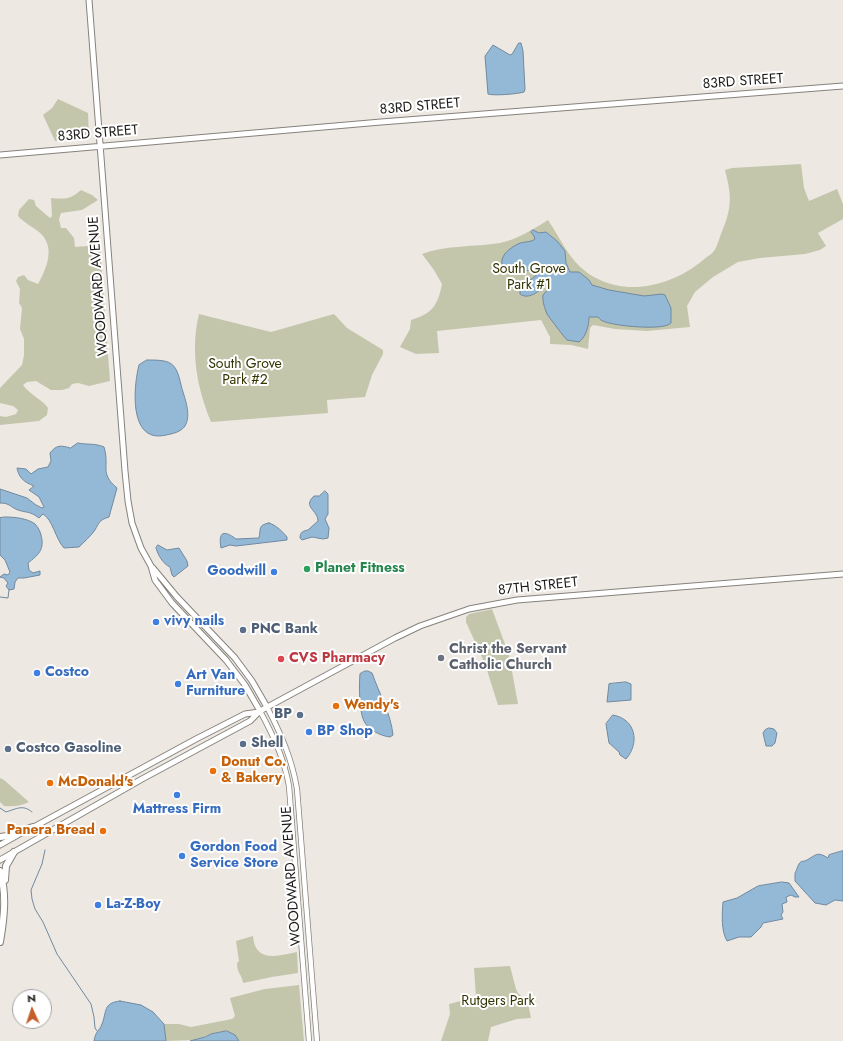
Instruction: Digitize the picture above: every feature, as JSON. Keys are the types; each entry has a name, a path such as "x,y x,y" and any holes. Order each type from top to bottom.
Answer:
{"highway":[{"path":"0,837 34,827"},
{"path":"0,942 5,906 4,888 6,866 14,852"},
{"path":"0,871 4,888"}],"main road":[{"name":"WOODWARD AVENUE","path":"89,0 127,495 132,523 137,538 151,566 155,580 172,603 226,660 245,685 260,711"},
{"name":"83RD STREET","path":"0,155 100,145 843,86"},
{"name":"WOODWARD AVENUE","path":"151,566 180,600 234,658 252,681 267,708"},
{"name":"87TH STREET","path":"260,711 395,638 437,619 468,609 517,600 843,574"},
{"path":"0,845 245,714 260,711"},
{"path":"0,860 142,779 250,721 260,711"}],"street":[{"name":"WOODWARD AVENUE","path":"267,708 286,746 293,768 297,789 317,1041"},
{"name":"WOODWARD AVENUE","path":"260,711 277,745 289,786 309,1041"}],"green space":[{"path":"58,99 88,113 89,139 55,141 43,115 52,108"},
{"name":"South Grove Park #1","path":"801,164 804,188 809,201 837,189 843,204 843,219 818,233 826,246 820,250 805,254 760,258 738,262 713,277 695,292 687,306 690,327 647,331 615,329 593,325 590,328 588,349 571,345 550,344 550,337 541,320 437,331 439,353 416,354 400,347 410,329 411,320 424,315 433,308 442,284 422,254 441,249 500,243 525,234 548,220 568,253 589,274 611,284 625,287 652,285 679,276 711,254 715,249 725,225 730,202 725,170 732,168"},
{"path":"81,190 92,195 98,200 82,210 61,213 59,219 61,228 66,228 74,238 75,247 100,245 110,381 89,386 78,383 72,384 69,388 62,390 51,390 36,381 27,382 23,385 48,408 47,415 39,421 0,425 0,416 6,417 16,414 18,410 13,406 0,403 0,388 22,365 24,355 24,339 20,329 22,308 19,303 20,289 16,281 18,277 24,275 28,280 38,284 47,264 49,250 44,238 39,232 18,216 19,210 29,199 34,200 36,206 50,218 52,216 51,198 67,198 74,196"},
{"name":"South Grove Park #2","path":"199,314 271,332 334,314 347,328 383,350 383,354 372,375 365,397 327,400 328,413 211,422 202,396 196,369 195,342"},
{"path":"492,609 509,655 518,704 498,705 485,664 466,622 466,617 469,614"},
{"path":"0,778 29,802 17,806 4,806 0,802"},
{"path":"253,936 255,945 263,954 275,956 297,952 298,973 243,983 237,967 237,963 239,961 236,941"},
{"name":"Rutgers Park","path":"510,966 516,989 528,1003 531,1018 517,1019 491,1027 488,1041 441,1041 450,1014 449,1004 476,997 474,968"},
{"path":"299,985 304,1041 239,1041 227,1031 211,1034 196,1040 166,1041 164,1024 179,1024 191,1027 232,1019 235,1016 230,998 265,989"}],"water":[{"path":"519,43 521,43 523,51 524,92 495,95 488,94 485,56 493,45 510,55"},
{"path":"533,230 539,233 546,232 557,241 565,251 566,263 570,272 579,272 589,280 592,285 609,290 644,296 665,295 671,308 671,323 659,327 638,327 617,325 602,321 598,317 589,317 587,331 584,337 579,342 567,340 547,314 543,295 549,286 545,286 530,296 523,296 520,294 520,289 538,274 538,271 511,272 502,266 504,255 509,250 518,244 535,239 531,232"},
{"path":"147,360 167,362 177,371 188,411 187,421 181,430 166,435 154,436 145,431 140,423 136,412 135,387 139,365"},
{"path":"78,443 104,447 108,478 117,488 109,517 100,522 92,534 79,547 64,548 49,520 43,514 39,518 31,513 0,503 0,489 27,498 36,505 42,508 44,507 39,497 29,490 34,486 22,479 17,468 26,469 31,474 38,469 48,467 51,461 50,453 54,448 64,446 70,448"},
{"path":"325,491 328,494 328,514 325,519 329,528 328,538 323,539 312,537 302,540 300,538 301,533 308,530 318,521 316,514 310,506 311,500 314,496 319,496"},
{"path":"0,518 20,518 32,522 39,529 42,540 40,552 28,563 29,570 33,573 40,571 40,575 18,578 15,582 14,589 9,590 6,586 8,583 4,578 0,577 4,574 8,575 10,572 5,560 0,555"},
{"path":"269,523 281,531 287,537 287,540 236,546 230,545 221,548 221,535 225,533 236,539 259,538 260,529 262,526"},
{"path":"158,545 167,550 179,548 187,561 188,566 174,577 170,567 163,562 158,554 156,548"},
{"path":"365,671 372,673 390,719 393,735 390,737 372,730 368,727 362,717 360,674"},
{"path":"626,682 631,684 631,700 607,702 609,684"},
{"path":"613,715 621,717 627,721 633,732 633,746 626,759 609,743 606,724"},
{"path":"769,728 774,729 777,733 775,743 772,746 766,746 763,733"},
{"path":"843,851 843,901 835,900 826,905 815,903 795,881 795,873 798,865 817,854 828,858 829,855"},
{"path":"782,882 789,883 799,897 791,895 786,897 787,902 782,904 783,912 781,915 783,919 763,923 751,937 739,937 727,941 723,927 723,902 737,898 758,886"},
{"path":"120,1001 141,1005 153,1012 164,1024 166,1041 94,1041 102,1024 106,1008 115,1002"},
{"path":"227,1031 235,1035 239,1041 190,1041 211,1034"}],"waterway":[{"path":"0,597 8,598 9,590"},
{"path":"0,808 6,812 22,808 26,808 32,812"},
{"path":"45,850 42,864 31,890 32,899 35,909 43,922 57,954 91,1004 95,1028 97,1031"}],"place":[{"name":"Planet Fitness","path":"307,569"},
{"name":"Goodwill","path":"274,572"},
{"name":"vivy nails","path":"156,622"},
{"name":"PNC Bank","path":"243,630"},
{"name":"Christ the Servant Catholic Church","path":"441,658"},
{"name":"CVS Pharmacy","path":"281,659"},
{"name":"Costco","path":"37,673"},
{"name":"Art Van Furniture","path":"178,684"},
{"name":"Wendy's","path":"336,706"},
{"name":"BP","path":"300,715"},
{"name":"BP Shop","path":"309,732"},
{"name":"Shell","path":"243,744"},
{"name":"Costco Gasoline","path":"8,749"},
{"name":"Donut Co. & Bakery","path":"213,771"},
{"name":"McDonald's","path":"50,783"},
{"name":"Mattress Firm","path":"177,795"},
{"name":"Panera Bread","path":"103,831"},
{"name":"Gordon Food Service Store","path":"182,856"},
{"name":"La-Z-Boy","path":"98,905"}]}
